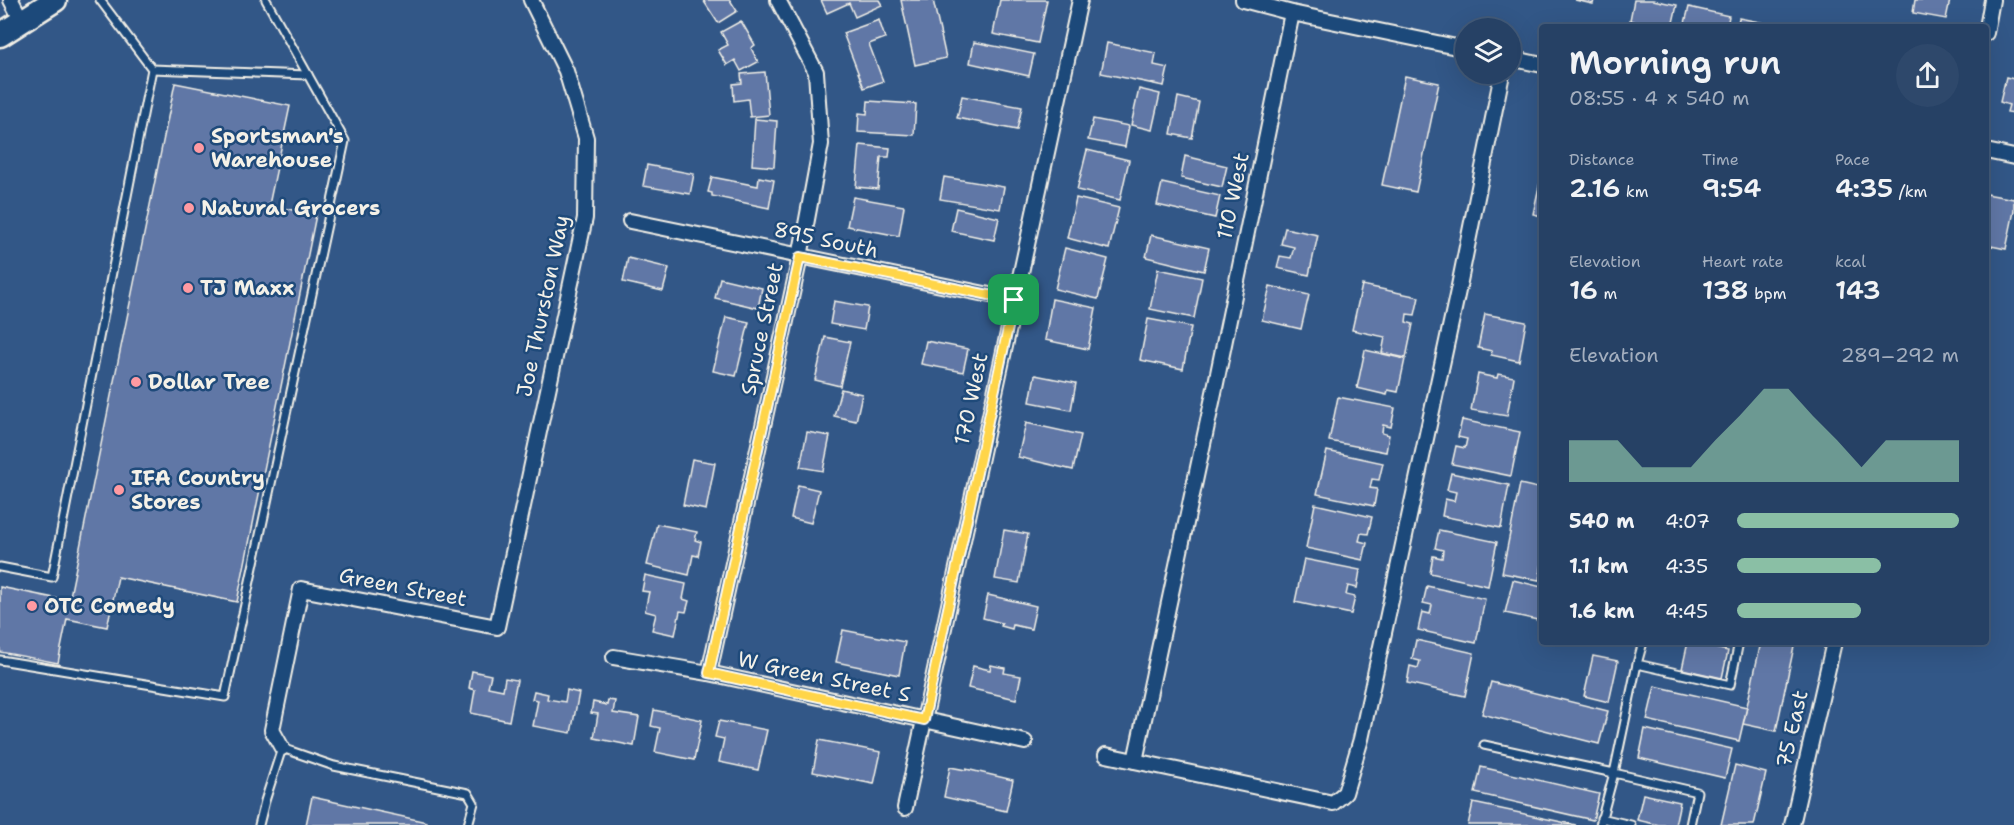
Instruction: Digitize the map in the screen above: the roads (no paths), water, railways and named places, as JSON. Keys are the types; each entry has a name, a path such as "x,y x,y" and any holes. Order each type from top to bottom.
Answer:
{"main road":[{"path":"0,35 55,0"}],"street":[{"path":"11,0 22,21"},
{"name":"Joe Thurston Way","path":"497,627 585,218 586,138 566,71 531,0"},
{"name":"Spruce Street","path":"709,673 800,257 821,144 816,72 778,0"},
{"name":"170 West","path":"904,808 1080,0"},
{"path":"1243,0 1292,13 1455,47"},
{"path":"1988,24 1992,0"},
{"name":"110 West","path":"1135,761 1292,13"},
{"path":"1521,60 1539,64"},
{"path":"1106,755 1333,803 1345,793 1361,739 1459,286 1500,84"},
{"path":"1989,152 2014,157"},
{"name":"895 South","path":"630,221 1014,300"},
{"name":"Green Street","path":"282,747 272,730 301,589 497,627"},
{"name":"75 East","path":"1792,825 1833,645"},
{"name":"W Green Street S","path":"614,657 709,673 1025,742"}],"lane":[{"path":"0,567 52,577 152,69 100,0"},
{"path":"0,660 225,697 345,141 266,0"},
{"path":"152,69 308,75"},
{"path":"1631,825 1601,822 1641,645"},
{"path":"1637,664 1730,684 1738,645"},
{"path":"1484,745 1696,792 1690,825"},
{"path":"259,825 282,747 334,766 468,793 474,803 468,825"}],"place":[{"name":"Sportsman's Warehouse","path":"199,148"},
{"name":"Natural Grocers","path":"189,208"},
{"name":"TJ Maxx","path":"188,288"},
{"name":"Dollar Tree","path":"136,382"},
{"name":"IFA Country Stores","path":"119,490"},
{"name":"OTC Comedy","path":"32,606"}]}
